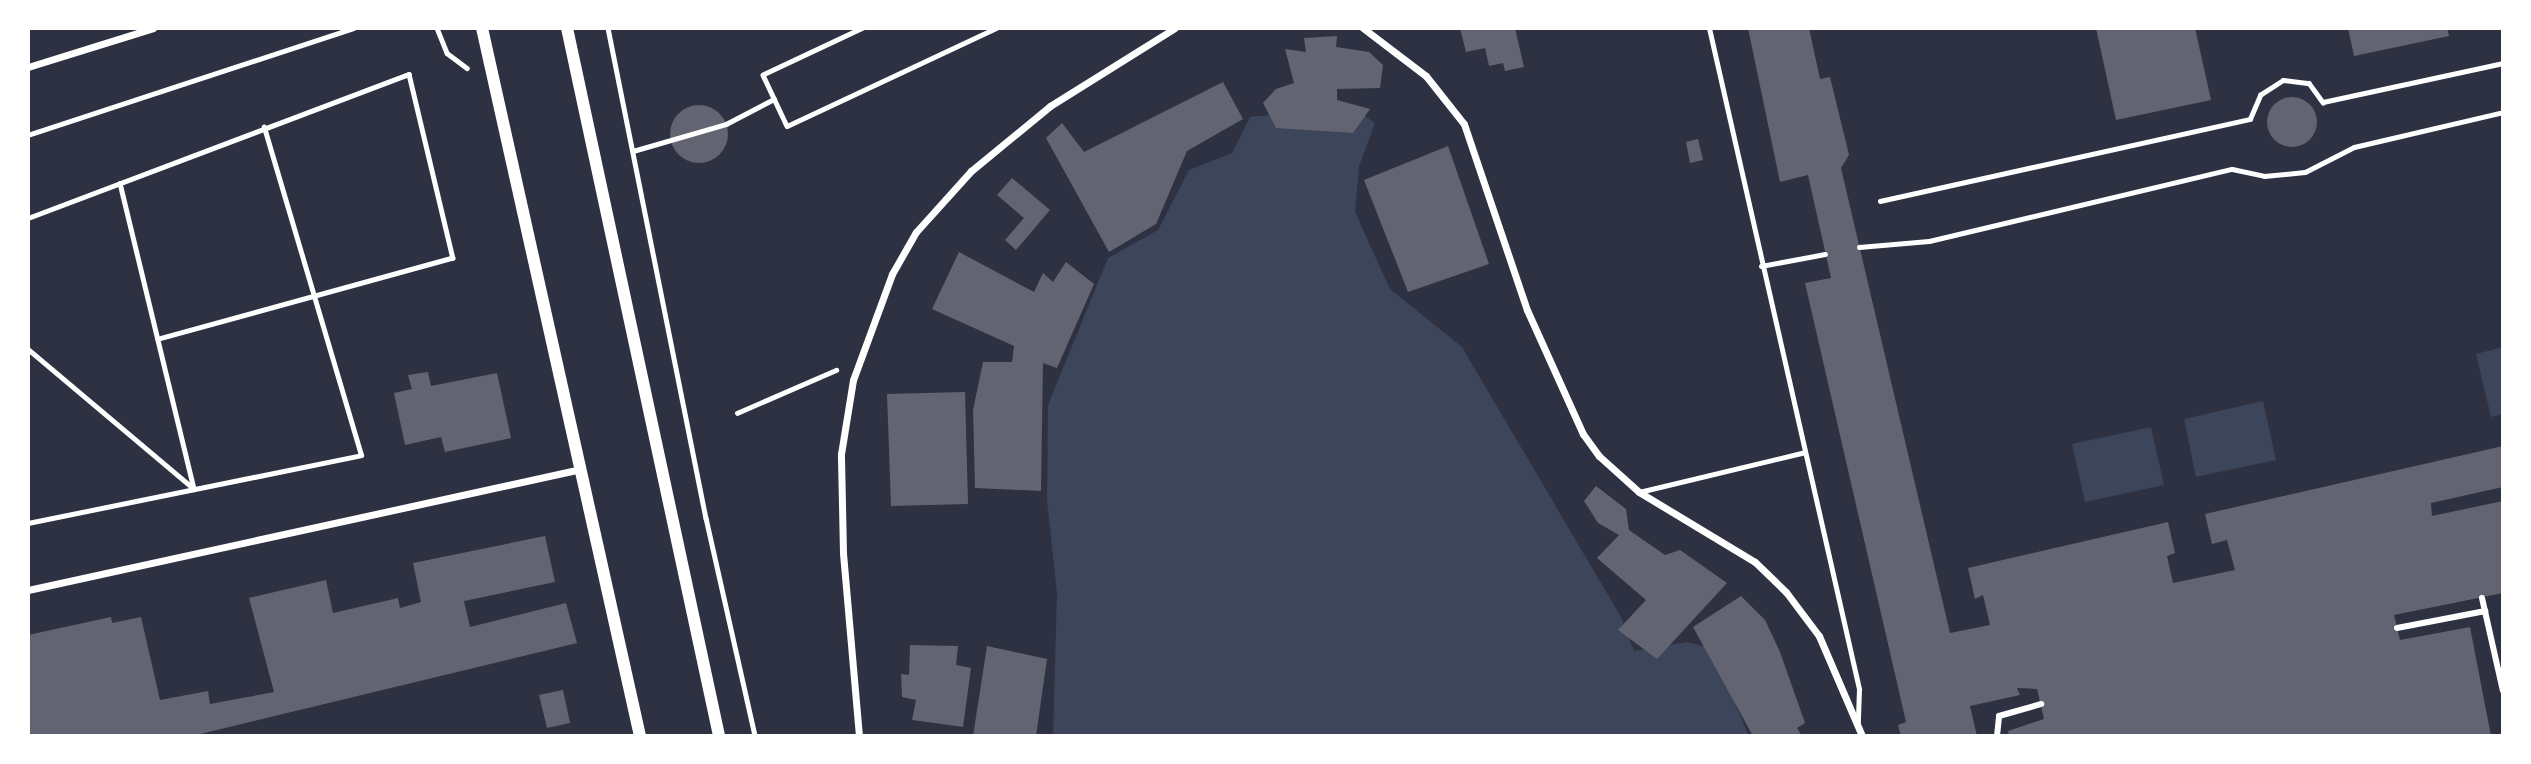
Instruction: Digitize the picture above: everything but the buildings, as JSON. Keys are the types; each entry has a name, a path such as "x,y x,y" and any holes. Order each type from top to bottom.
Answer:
{"street":[{"path":"28,67 153,28"},
{"path":"482,28 583,469 640,736"},
{"path":"567,28 719,736"},
{"path":"859,736 843,553 841,466 859,360 892,274 916,232 971,171 1050,106 1175,28"},
{"path":"1363,28 1426,76 1464,124 1547,361 1583,434 1617,474 1639,492 1755,562 1786,592 1819,636 1862,736"},
{"path":"28,590 583,469"},
{"path":"2482,598 2503,691"},
{"path":"2397,628 2485,611"},
{"path":"1997,736 1998,716 2041,704"}],"lane":[{"path":"1709,28 1802,453 1859,689 1858,723"},
{"path":"1859,247 1929,241 2232,169 2264,176 2305,172 2354,147 2503,112"},
{"path":"1760,266 1825,254"},
{"path":"1639,492 1802,453"}],"path":[{"path":"28,135 353,28"},
{"path":"608,28 706,518 755,736"},
{"path":"863,28 763,75 787,126 996,28"},
{"path":"1880,201 2250,119 2260,95 2283,80 2309,83 2323,102 2503,63"},
{"path":"28,218 409,74 453,258 158,339"},
{"path":"633,151 726,124 774,99"},
{"path":"28,523 361,455 264,127"},
{"path":"120,183 194,489"},
{"path":"28,349 194,489"},
{"path":"737,412 859,360"}],"shaded area":[{"path":"1356,110 1375,123 1359,166 1355,212 1390,289 1462,347 1621,617 1634,651 1687,642 1711,648 1748,734 1755,736 1053,736 1057,593 1047,501 1048,405 1108,258 1158,230 1189,170 1232,153 1250,117 1272,115 1317,131"},
{"path":"2503,347 2503,414 2491,417 2476,354"},
{"path":"2263,401 2276,460 2196,477 2184,419"},
{"path":"2151,427 2164,485 2085,502 2072,444"}]}
